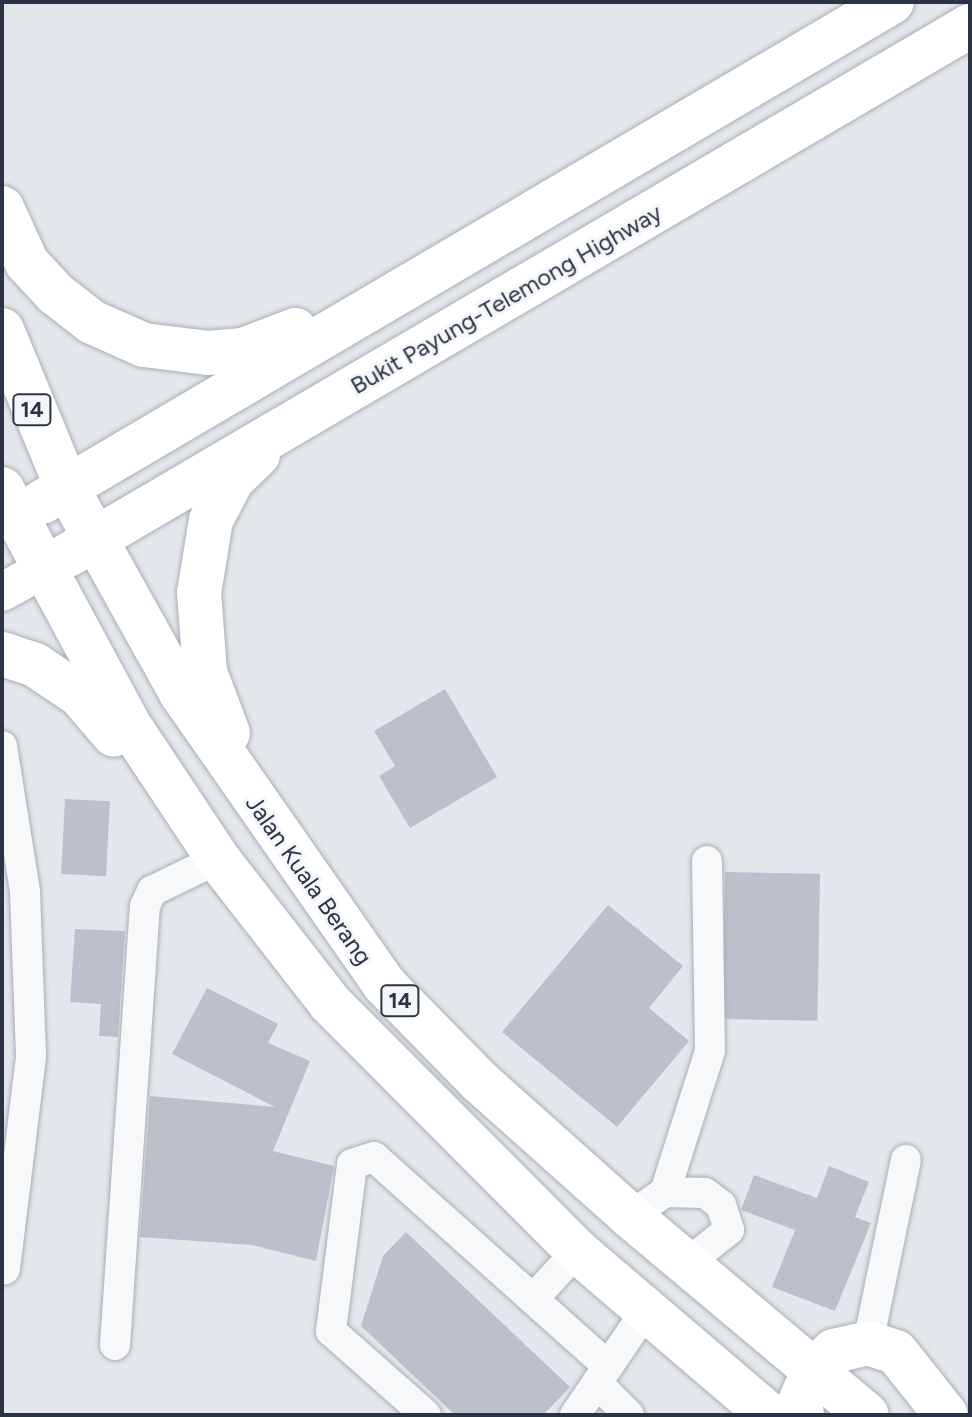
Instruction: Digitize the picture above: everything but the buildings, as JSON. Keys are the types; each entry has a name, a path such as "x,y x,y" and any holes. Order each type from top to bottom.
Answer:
{"highway":[{"path":"6,512 67,488 892,2"},
{"name":"Bukit Payung-Telemong Highway","path":"42,570 970,26"},
{"path":"2,208 27,263 92,322 144,345 208,353 243,350 304,326 549,204"},
{"name":"Jalan Kuala Berang","path":"2,330 67,488 181,693 268,825 384,984 479,1081 648,1204 685,1265 867,1415"},
{"path":"268,825 205,672 199,593 218,506 232,480 285,428"},
{"name":"14","path":"6,512 129,725 218,859 330,1003 577,1251 769,1415"},
{"path":"2,654 35,665 80,695 218,859"},
{"path":"802,1415 800,1402 813,1371 834,1351 868,1343 896,1352 946,1415"}],"main road":[{"path":"2,592 42,570"}],"street":[{"path":"2,746 25,892 31,1057 5,1269"},
{"path":"115,1345 145,906 152,891 218,859"},
{"path":"648,1204 710,1051 707,861"},
{"path":"426,1415 331,1331 352,1164 374,1157 533,1299 602,1374 629,1415"},
{"path":"868,1343 906,1160"},
{"path":"648,1204 705,1193 721,1205 742,1231 685,1265"},
{"path":"533,1299 577,1251"},
{"path":"575,1415 645,1312"}]}
